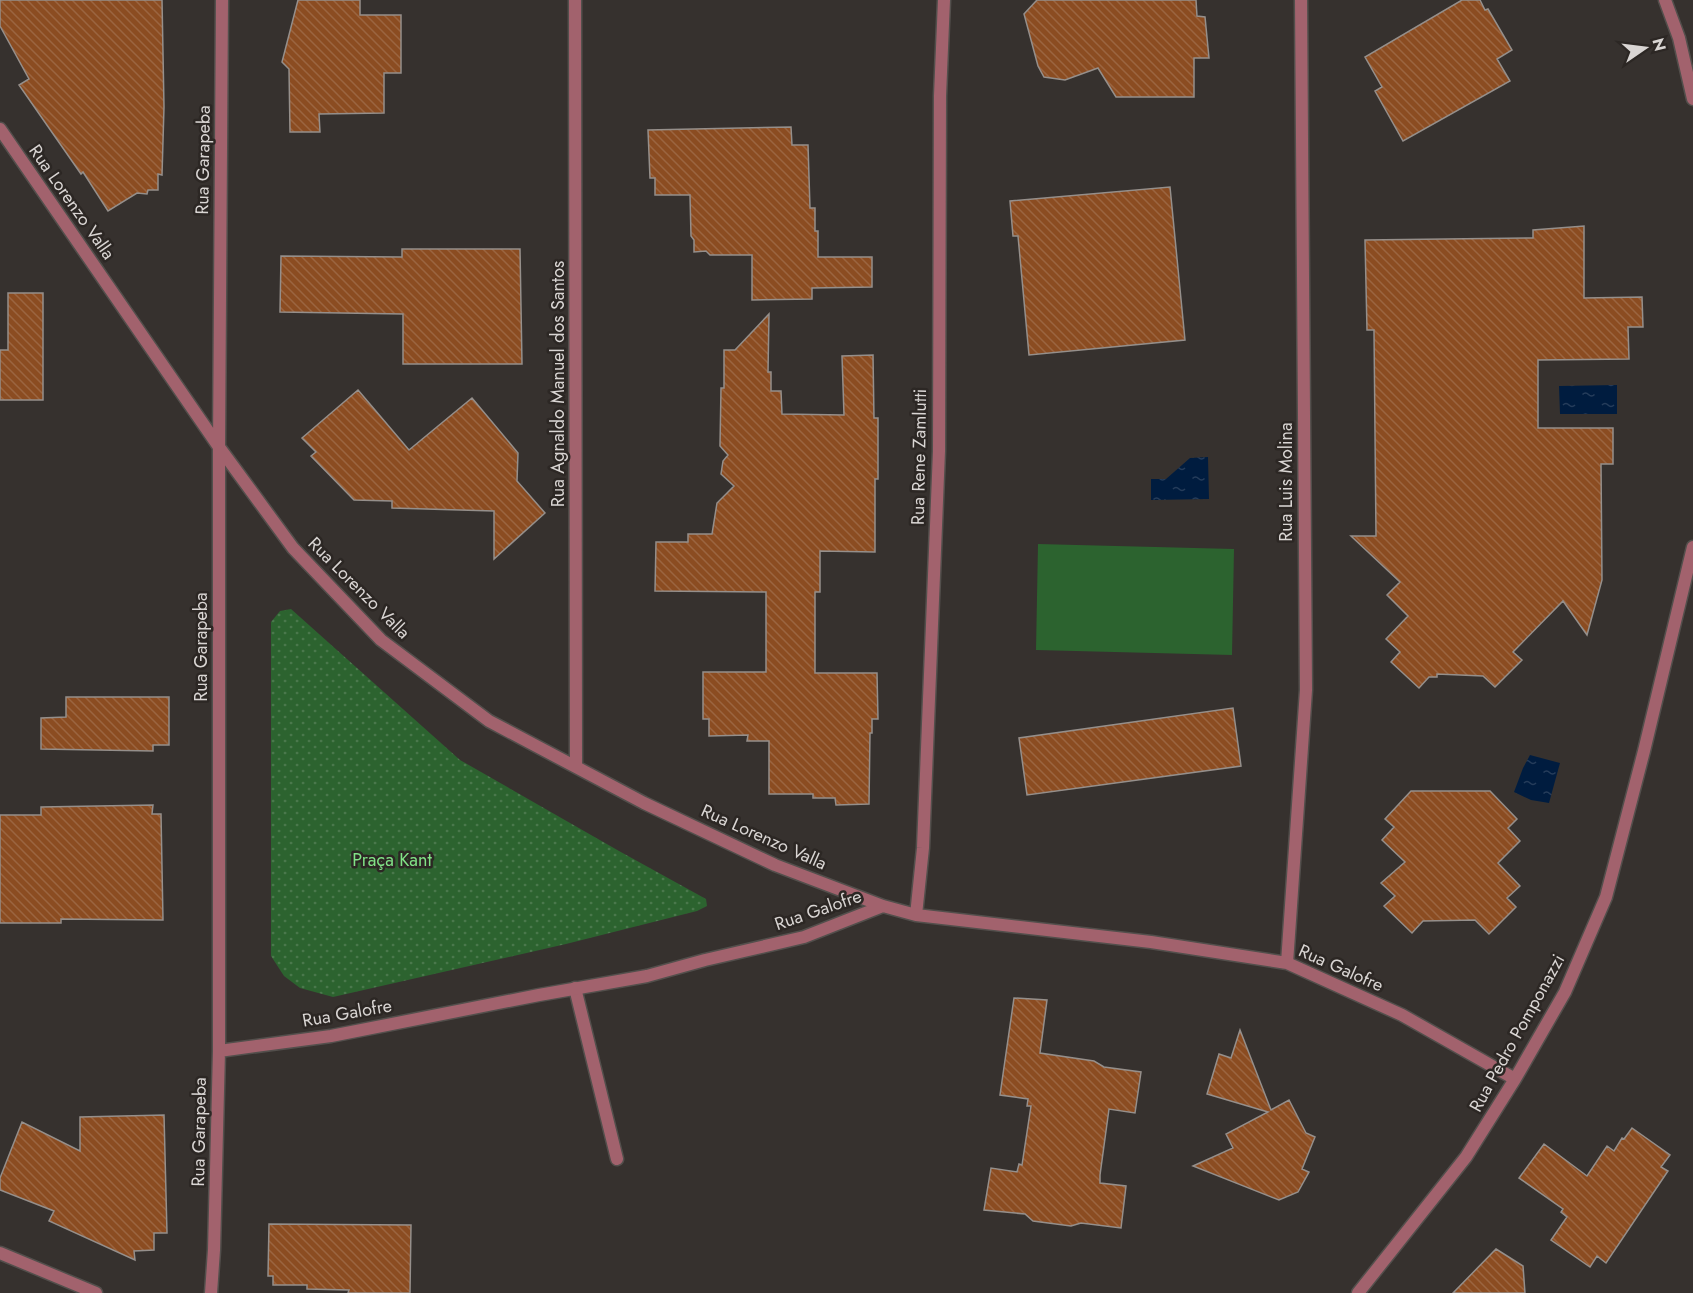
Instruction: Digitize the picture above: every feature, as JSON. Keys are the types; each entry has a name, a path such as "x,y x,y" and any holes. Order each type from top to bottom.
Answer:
{"street":[{"name":"Rua Garapeba","path":"211,1293 219,1051 222,0"},
{"name":"Rua Agnaldo Manuel dos Santos","path":"575,0 576,767"},
{"name":"Rua Rene Zamlutti","path":"916,915 923,836 939,451 940,96 944,0"},
{"name":"Rua Luis Molina","path":"1287,963 1306,690 1301,0"},
{"path":"1665,0 1678,38 1693,99"},
{"name":"Rua Lorenzo Valla","path":"0,129 219,447 293,548 381,640 489,721 644,803 775,865 883,906"},
{"name":"Rua Pedro Pomponazzi","path":"1358,1293 1466,1157 1515,1079 1565,992 1606,897 1693,547"},
{"name":"Rua Galofre","path":"219,1051 331,1036 647,976 804,937 883,906 916,915 1151,942 1287,963 1402,1014 1515,1079"},
{"path":"575,988 617,1160"},
{"path":"0,1252 96,1293"}],"green space":[{"path":"1038,544 1234,549 1232,655 1036,650"},
{"name":"Praça Kant","path":"291,609 460,760 706,899 707,906 697,911 566,944 333,997 300,988 284,976 271,956 271,622 280,611"}],"water":[{"path":"1617,385 1617,414 1560,414 1559,386"},
{"path":"1208,457 1209,499 1151,500 1151,479 1166,479 1190,458"},
{"path":"1530,755 1560,763 1549,803 1531,800 1514,792"}],"building":[{"path":"0,0 162,0 164,107 162,175 158,174 158,190 148,190 147,194 137,193 108,211 83,172 81,174 19,85 29,79 0,26"},
{"path":"298,0 360,0 360,15 401,15 401,73 384,73 384,113 319,114 320,132 290,132 289,69 282,62"},
{"path":"1037,0 1196,0 1197,16 1205,17 1209,58 1194,58 1194,97 1116,97 1098,68 1065,80 1044,77 1038,66 1024,14"},
{"path":"1462,0 1480,0 1485,10 1488,9 1512,50 1497,59 1510,81 1403,141 1375,91 1382,87 1365,57"},
{"path":"791,127 792,145 808,145 810,208 815,208 818,257 872,257 872,287 812,288 812,299 752,300 752,255 710,255 706,251 694,252 694,240 691,236 690,195 655,195 655,178 650,178 648,130"},
{"path":"1170,187 1185,340 1029,355 1018,236 1013,236 1010,201"},
{"path":"1584,226 1584,298 1642,297 1643,327 1628,327 1629,359 1538,360 1538,428 1613,428 1613,464 1601,464 1602,580 1587,635 1563,601 1513,652 1522,660 1495,687 1483,676 1437,674 1437,677 1429,677 1419,688 1391,662 1400,652 1386,639 1408,616 1387,595 1400,582 1351,536 1376,536 1374,330 1367,330 1365,240 1533,238 1533,230"},
{"path":"402,249 520,249 522,364 403,364 403,314 280,312 281,256 402,257"},
{"path":"8,293 43,293 43,400 0,400 0,350 8,350"},
{"path":"769,314 768,372 771,372 771,391 781,391 782,414 844,415 842,356 873,355 874,418 878,418 875,552 820,551 820,592 815,592 815,673 877,673 878,719 872,719 872,733 870,733 869,804 836,805 835,798 813,798 813,794 769,794 769,741 747,741 748,735 709,736 709,719 703,719 703,672 766,672 766,592 655,591 656,542 688,542 688,534 712,534 717,503 734,486 721,474 723,461 728,455 720,446 724,350 735,350"},
{"path":"358,390 409,450 472,398 518,453 517,481 545,513 494,559 494,511 392,508 392,501 354,500 311,456 316,452 302,438"},
{"path":"66,697 169,697 169,745 153,745 153,751 41,749 41,718 66,717"},
{"path":"1233,708 1241,766 1027,795 1019,738"},
{"path":"1411,791 1490,791 1517,819 1508,828 1520,841 1498,863 1520,886 1507,898 1516,907 1489,934 1475,920 1423,921 1412,933 1384,906 1395,896 1381,883 1405,862 1382,840 1394,827 1385,819"},
{"path":"153,805 152,814 161,814 163,920 61,919 61,923 0,923 0,815 41,815 41,807"},
{"path":"1014,998 1047,1000 1040,1053 1094,1061 1104,1067 1141,1072 1135,1113 1109,1109 1100,1175 1100,1183 1126,1186 1121,1228 1081,1223 1071,1226 1033,1221 1025,1214 984,1210 991,1168 1017,1172 1019,1164 1022,1165 1031,1106 1027,1106 1028,1099 1000,1095"},
{"path":"1240,1030 1271,1110 1289,1100 1306,1133 1315,1137 1302,1169 1309,1172 1298,1192 1279,1200 1193,1166 1233,1148 1226,1134 1268,1112 1207,1094 1219,1054 1231,1058"},
{"path":"164,1115 167,1233 154,1233 154,1250 134,1251 135,1260 49,1221 54,1211 0,1190 0,1178 22,1122 80,1151 80,1117"},
{"path":"1632,1128 1670,1155 1661,1167 1668,1171 1606,1263 1597,1256 1590,1267 1551,1240 1567,1217 1561,1212 1563,1209 1519,1178 1544,1144 1587,1176 1607,1146 1614,1151"},
{"path":"269,1224 411,1225 410,1293 348,1293 349,1290 307,1289 307,1285 273,1285 273,1276 268,1276"},
{"path":"1496,1249 1523,1266 1525,1293 1453,1293"}]}
